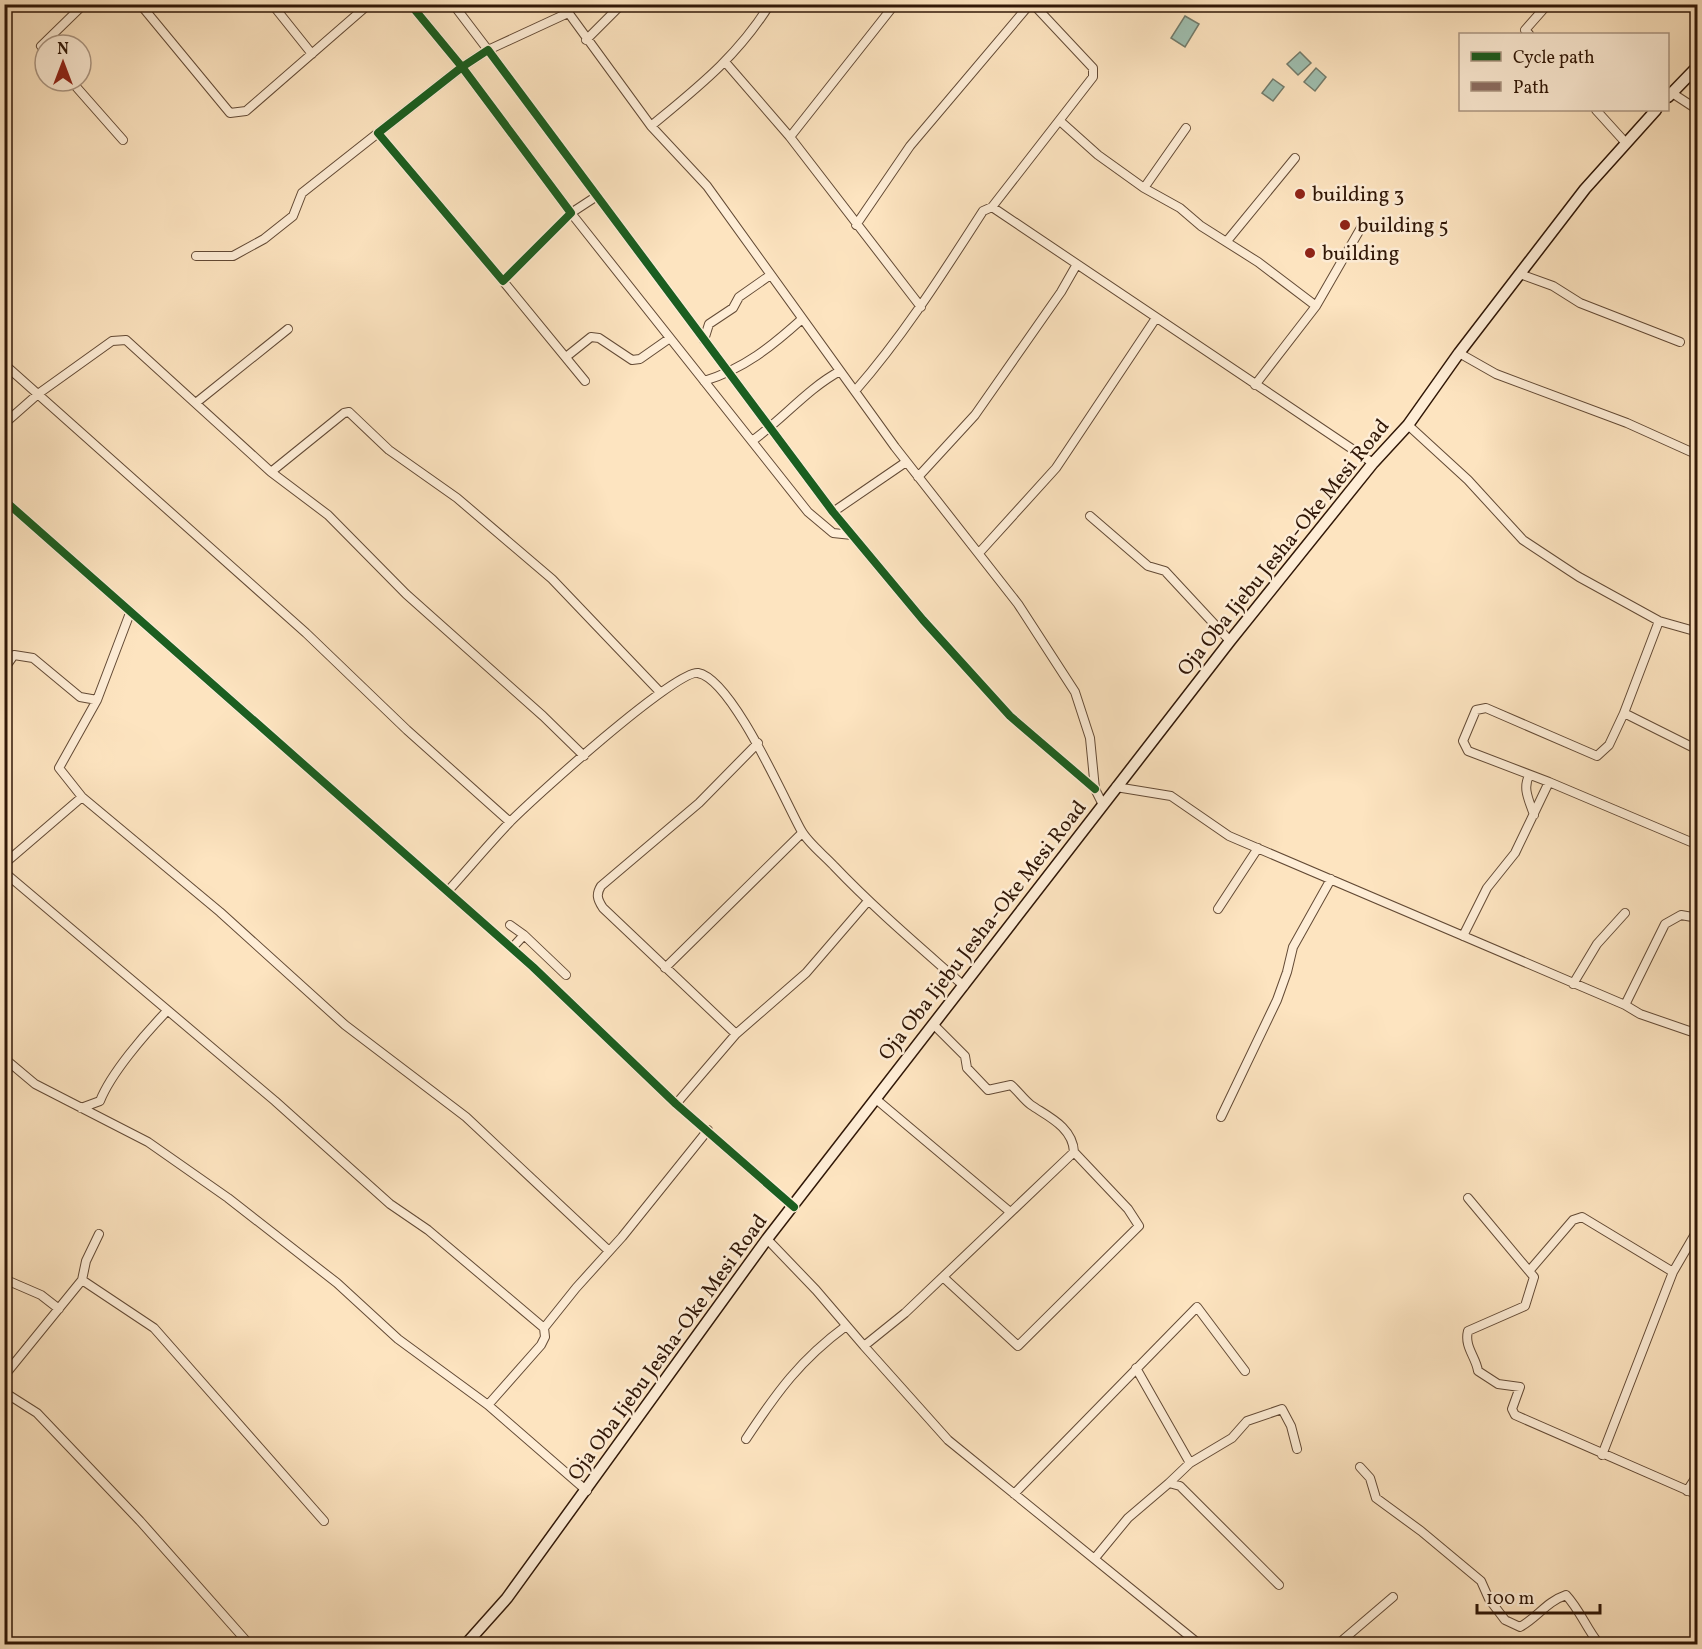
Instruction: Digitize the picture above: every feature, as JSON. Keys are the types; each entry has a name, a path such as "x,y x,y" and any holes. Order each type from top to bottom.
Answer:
{"main road":[{"path":"1670,95 1698,66"},
{"name":"Oja Oba Ijebu Jesha-Oke Mesi Road","path":"466,1644 507,1598 587,1491 691,1341 767,1239 877,1100 1116,787 1373,463 1408,425 1459,353 1625,142 1655,111"}],"street":[{"path":"140,4 230,113 246,111 369,4"},
{"path":"272,4 312,54"},
{"path":"410,4 462,67 571,213 819,523 833,533 852,535"},
{"path":"453,4 833,512 923,620 1010,716 1095,789"},
{"path":"562,4 586,40 651,126 707,186 769,276 906,462 1018,604 1075,692 1090,738 1095,789 1103,805"},
{"path":"586,40 622,4"},
{"path":"651,126 726,63 753,32 770,4"},
{"path":"790,137 895,4"},
{"path":"855,391 889,352 921,307 983,211 992,207 1094,77 1093,68 1031,4 910,146 856,225"},
{"path":"1525,33 1548,4"},
{"path":"54,33 80,6"},
{"path":"196,256 233,256 264,238 293,216 302,193 462,67 488,50 568,13"},
{"path":"726,63 790,137 921,307"},
{"path":"82,93 123,140"},
{"path":"1670,95 1698,110"},
{"path":"1597,111 1625,142"},
{"path":"1060,121 1098,155 1144,188 1180,208 1201,226 1227,241 1316,306"},
{"path":"1144,188 1186,128"},
{"path":"378,134 503,280 585,381"},
{"path":"1227,241 1295,158"},
{"path":"503,280 571,213 597,196"},
{"path":"992,207 1373,463"},
{"path":"1256,385 1316,306 1362,226"},
{"path":"918,477 975,415 1061,292 1077,264"},
{"path":"1520,274 1553,286 1580,303 1680,342"},
{"path":"704,340 709,324 733,308 739,297 769,276"},
{"path":"979,553 1056,468 1156,318"},
{"path":"704,381 729,373 765,352 802,319"},
{"path":"197,402 288,329"},
{"path":"566,357 591,337 599,338 632,360 640,358 670,338"},
{"path":"4,424 38,394 112,341 126,340 197,402 271,472 328,514 406,594 584,756"},
{"path":"1459,353 1496,374 1627,423 1698,455"},
{"path":"4,364 306,633 407,730 510,822"},
{"path":"752,441 770,428 819,382 840,371"},
{"path":"271,472 344,413 353,414 388,450 457,498 552,579 659,691"},
{"path":"1408,425 1468,480 1523,540 1580,577 1659,621 1698,632"},
{"path":"833,512 906,462"},
{"path":"4,500 512,948 676,1104 794,1207"},
{"path":"1090,516 1148,566 1165,572 1230,641"},
{"path":"130,613 97,700 59,768 82,797 220,912 345,1025 466,1117 609,1251"},
{"path":"1659,621 1609,745 1597,756 1486,708 1476,710 1463,741 1468,751 1549,782 1698,845"},
{"path":"4,669 14,655 24,654 33,658 80,697 97,700"},
{"path":"448,891 510,822 659,691 690,673 703,674 720,689 758,742 802,832 868,901 964,986"},
{"path":"1624,712 1698,750"},
{"path":"736,1034 603,908 597,892 601,885 699,803 758,742"},
{"path":"1529,776 1526,782 1526,792 1534,815"},
{"path":"1463,936 1487,888 1515,853 1549,782"},
{"path":"1116,787 1171,796 1218,829 1258,848 1625,1005 1640,1014 1698,1034"},
{"path":"4,864 82,797"},
{"path":"665,968 802,832"},
{"path":"1218,909 1258,848"},
{"path":"4,872 166,1012 275,1101 390,1204 428,1230 544,1328 545,1336 541,1345 488,1406"},
{"path":"1221,1117 1277,1000 1293,946 1331,879"},
{"path":"676,1104 736,1034 806,973 868,901"},
{"path":"1573,984 1597,945 1625,913"},
{"path":"1625,1005 1665,924 1681,915 1697,918"},
{"path":"510,925 524,935 566,975"},
{"path":"512,948 524,935"},
{"path":"81,1108 100,1101 117,1072 144,1035 166,1012"},
{"path":"934,1025 965,1056 967,1068 988,1090 1011,1085 1030,1104 1058,1122 1072,1143 1074,1152 1128,1209 1139,1226 1018,1346 943,1277"},
{"path":"4,1058 35,1084 147,1142 228,1198 338,1283 398,1339 488,1406 587,1491"},
{"path":"877,1100 1009,1211"},
{"path":"544,1328 708,1130"},
{"path":"864,1346 943,1277 1009,1211 1074,1152"},
{"path":"1468,1197 1530,1270 1533,1277 1533,1285 1525,1306 1468,1331 1467,1345 1477,1362 1478,1371 1498,1384 1520,1387 1512,1409 1515,1415 1602,1455 1698,1495"},
{"path":"1530,1270 1573,1220 1582,1218 1673,1272"},
{"path":"1602,1455 1673,1272 1698,1228"},
{"path":"4,1376 82,1280 86,1261 99,1234"},
{"path":"767,1239 816,1290 948,1440 1199,1644"},
{"path":"4,1279 41,1295 59,1309"},
{"path":"82,1280 154,1328 324,1521"},
{"path":"1014,1494 1197,1307 1245,1371"},
{"path":"746,1439 785,1381 817,1347 846,1326"},
{"path":"1136,1368 1190,1463"},
{"path":"4,1392 38,1413 140,1521 249,1644"},
{"path":"1095,1558 1128,1518 1190,1463 1232,1438 1247,1421 1282,1409 1291,1426 1297,1449"},
{"path":"1360,1467 1370,1478 1376,1498 1421,1531 1480,1581 1489,1599 1505,1620 1520,1628 1542,1611 1551,1600 1566,1595 1577,1607 1588,1631 1599,1644"},
{"path":"1687,1491 1698,1474"},
{"path":"1169,1483 1180,1486 1279,1585"},
{"path":"1338,1644 1393,1597"}],"shaded area":[{"path":"1185,16 1199,24 1185,47 1171,38"},
{"path":"1300,52 1311,63 1298,75 1287,64"},
{"path":"1316,68 1326,77 1315,91 1304,82"},
{"path":"1273,79 1284,87 1273,101 1262,93"}],"marked path":[{"path":"1276,8 1279,4"},
{"path":"1311,8 1332,4"}],"cycle path":[{"path":"410,4 462,67 571,213 503,281 378,133 462,67 488,50 833,512 923,620 1010,716 1095,789"},
{"path":"4,500 533,967 676,1104 794,1207"}],"place":[{"name":"building 3","path":"1300,194"},
{"name":"building 5","path":"1345,225"},
{"name":"building","path":"1310,253"}]}
